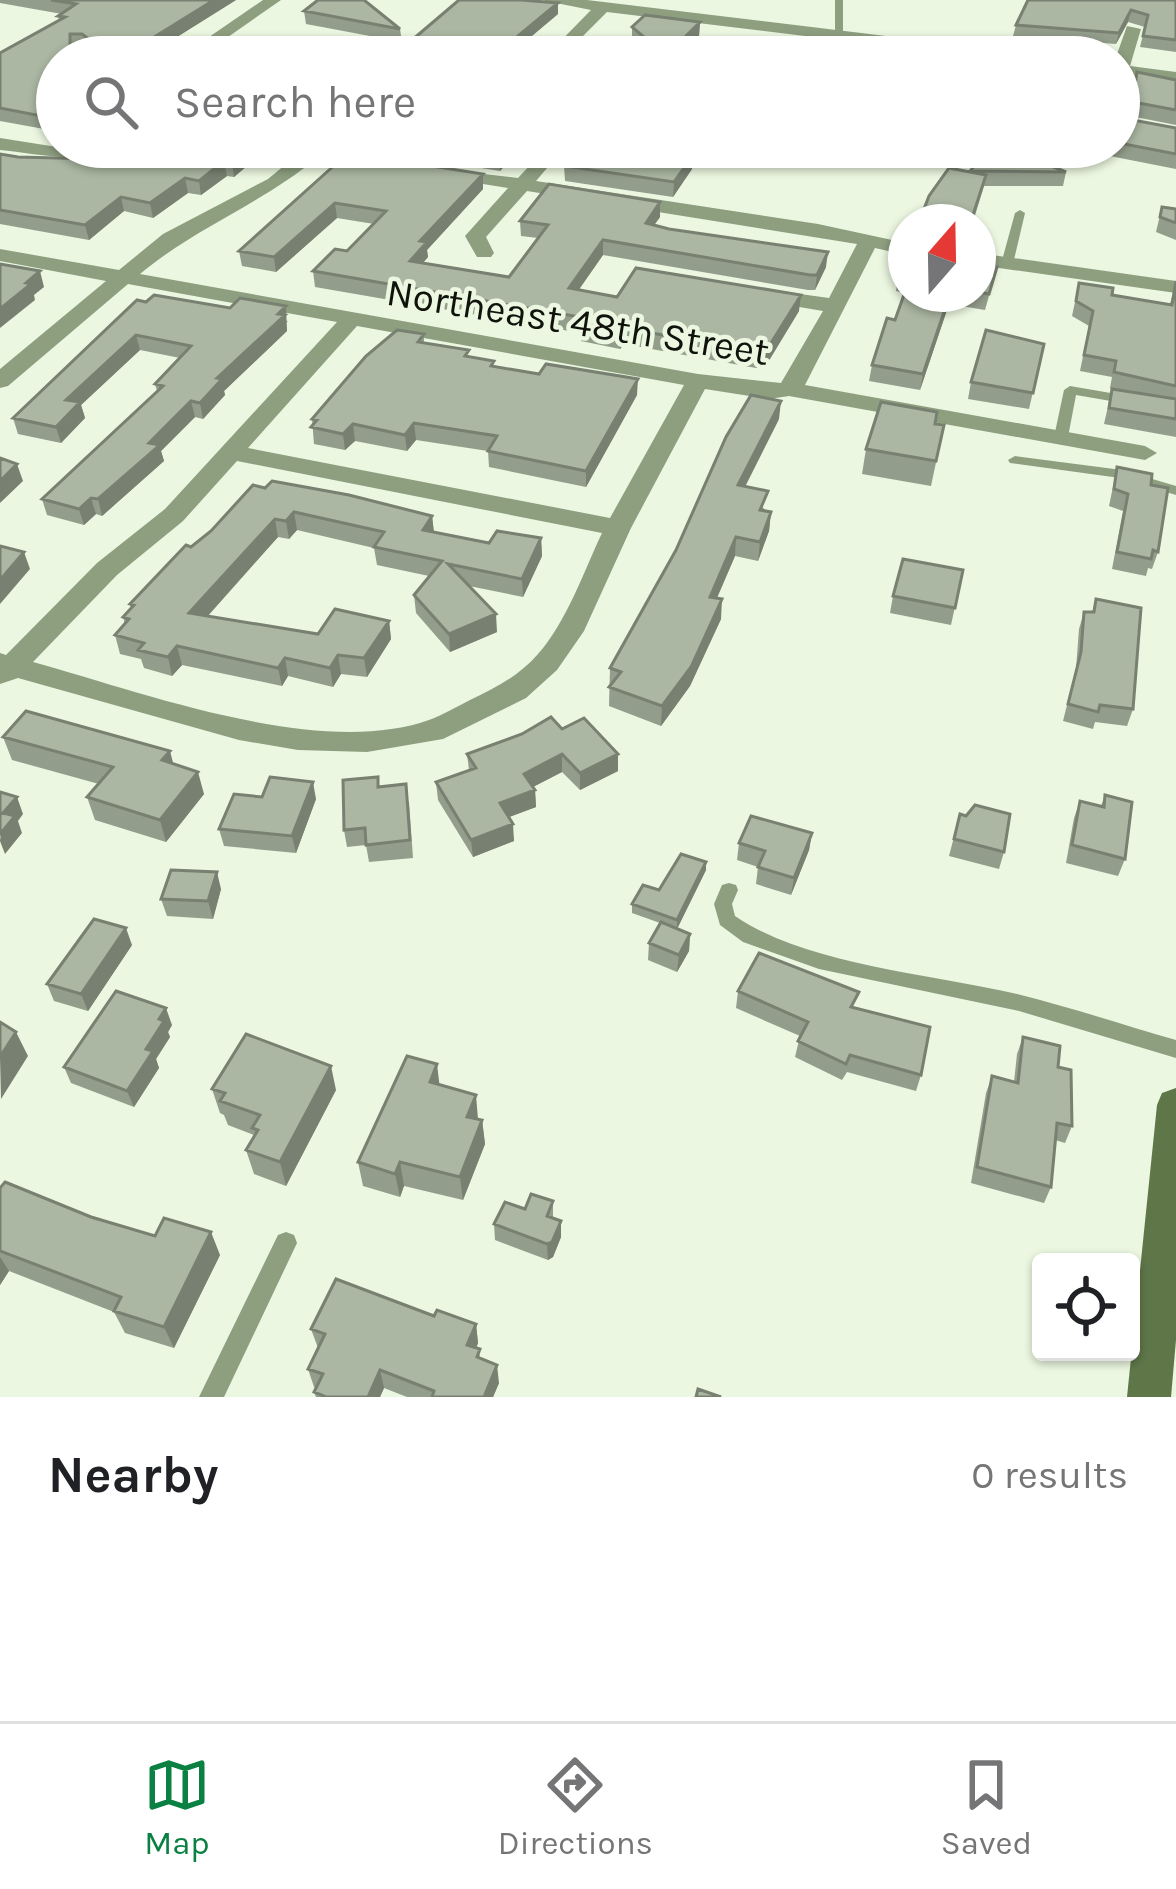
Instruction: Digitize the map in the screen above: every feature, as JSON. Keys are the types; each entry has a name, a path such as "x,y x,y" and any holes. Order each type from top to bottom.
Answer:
{"street":[{"path":"219,36 272,0"},
{"path":"549,0 847,36"},
{"path":"574,36 602,7"},
{"path":"1130,36 1132,28"},
{"path":"1140,73 1176,77"},
{"path":"0,144 36,148"},
{"path":"0,381 170,238 275,183 294,168"},
{"path":"484,253 475,236 535,168"},
{"path":"428,170 818,230 888,246"},
{"path":"789,389 803,372 868,242"},
{"name":"Northeast 48th Street","path":"0,255 698,381 769,392 789,389 1144,452"},
{"path":"996,262 1176,287"},
{"path":"743,291 836,306"},
{"path":"4,669 107,569 174,514 351,320"},
{"path":"4,669 239,729 298,739 367,741 432,730 515,691 547,663 570,631 618,528 698,381"},
{"path":"233,453 618,528"},
{"path":"1149,1397 1167,1292 1176,1105"}],"lane":[{"path":"839,0 839,35"},
{"path":"1007,264 1020,213"},
{"path":"1061,437 1070,390 1155,404"},
{"path":"1015,460 1121,475 1176,490"},
{"path":"729,890 723,904 727,920 788,952 1078,1018 1176,1049"},
{"path":"211,1397 286,1243"}],"building":[{"path":"51,0 214,0 156,36 36,36 36,115 0,108 0,53 65,17 58,16 76,4"},
{"path":"318,0 364,0 400,29 304,11"},
{"path":"459,0 558,3 518,36 417,36"},
{"path":"1028,0 1176,0 1176,40 1143,36 1148,15 1131,10 1119,33 1016,25"},
{"path":"645,15 700,22 686,36 643,36 632,27"},
{"path":"1140,73 1176,80 1176,110 1140,103"},
{"path":"1140,121 1176,128 1176,154 1140,147"},
{"path":"0,154 36,157 36,168 215,168 199,181 185,178 150,203 121,197 85,225 0,210"},
{"path":"331,168 444,168 483,174 420,241 427,242 410,261 509,277 548,225 520,221 549,184 660,202 646,223 669,229 828,252 817,275 810,275 603,240 569,288 617,297 636,268 801,295 766,351 757,352 624,328 620,333 581,326 586,318 313,271 335,249 347,251 386,211 335,203 274,257 239,251"},
{"path":"578,168 684,168 674,182"},
{"path":"949,168 986,175 977,204 926,204"},
{"path":"1056,168 1066,172 970,171"},
{"path":"1162,207 1176,209 1176,223 1160,217"},
{"path":"0,264 40,271 0,309"},
{"path":"1176,281 1176,386 1114,372 1116,361 1084,355 1093,311 1076,301 1079,283 1113,288 1112,295 1172,305"},
{"path":"154,295 230,308 240,298 286,306 278,314 285,315 217,378 222,379 200,403 191,401 149,443 160,445 98,499 91,498 79,509 42,499 163,386 155,384 191,346 136,335 66,400 80,402 56,427 13,418 137,300 146,302"},
{"path":"898,312 944,312 923,374 872,365 887,318 895,320"},
{"path":"397,330 424,334 418,342 469,350 465,356 494,361 491,366 539,374 546,364 638,379 586,471 488,451 497,436 414,423 405,435 353,424 343,434 311,427 317,420 312,419 366,356"},
{"path":"986,330 1044,344 1033,393 971,382"},
{"path":"1112,389 1176,399 1176,419 1109,408"},
{"path":"751,395 781,401 738,485 768,491 760,510 771,512 760,542 736,537 710,597 722,599 691,667 662,706 609,687 621,672 610,668 676,550 726,437"},
{"path":"881,402 937,412 935,424 944,425 936,461 866,449"},
{"path":"0,458 17,464 0,481"},
{"path":"1117,467 1152,474 1151,485 1168,488 1158,552 1153,550 1151,559 1117,552 1128,494 1114,489"},
{"path":"272,481 432,516 423,530 489,543 497,531 541,538 522,579 448,564 496,614 449,634 414,595 442,561 374,547 384,532 294,512 286,521 275,519 189,613 318,634 335,609 389,621 364,658 338,655 330,668 285,658 278,668 177,646 168,657 138,650 144,643 115,635 129,619 123,617 134,605 130,604 186,545 191,547 211,531 253,485 265,488"},
{"path":"0,546 24,552 0,580"},
{"path":"903,559 963,570 955,608 893,596"},
{"path":"1096,599 1141,608 1133,709 1100,705 1098,712 1068,704 1081,652 1084,612 1094,612"},
{"path":"26,711 170,751 162,760 198,772 160,820 87,797 113,767 3,737"},
{"path":"551,717 562,729 584,718 618,754 580,773 562,754 524,774 535,790 500,803 513,824 471,840 436,782 476,768 467,754 522,734"},
{"path":"270,777 313,782 292,836 219,829 234,794 262,797"},
{"path":"378,777 378,787 406,784 410,840 366,845 365,828 344,830 343,780"},
{"path":"0,792 17,797 3,813 15,816 0,834"},
{"path":"1105,795 1132,802 1125,859 1072,845 1080,801 1104,807"},
{"path":"975,805 1010,814 1004,852 954,839 960,814 966,816"},
{"path":"751,816 812,833 794,878 758,867 765,851 739,843"},
{"path":"681,854 706,862 677,920 632,904 643,885 659,890"},
{"path":"171,870 217,872 208,901 161,899"},
{"path":"94,919 126,928 81,994 47,984"},
{"path":"661,922 690,934 679,955 649,943"},
{"path":"759,953 859,992 851,1007 930,1027 921,1075 850,1055 846,1064 798,1041 808,1022 738,991"},
{"path":"116,991 166,1008 159,1019 164,1021 146,1049 153,1051 127,1091 64,1067"},
{"path":"0,1022 16,1032 0,1057"},
{"path":"246,1034 331,1066 280,1162 246,1150 258,1130 252,1128 260,1115 220,1101 225,1093 212,1089"},
{"path":"1023,1037 1060,1046 1058,1067 1071,1070 1072,1126 1057,1123 1051,1187 977,1167 992,1076 1018,1083"},
{"path":"407,1056 437,1064 430,1082 476,1095 467,1117 482,1120 460,1177 400,1162 395,1174 358,1162"},
{"path":"5,1182 91,1217 155,1236 164,1218 211,1232 164,1327 114,1311 121,1297 0,1251 0,1188"},
{"path":"531,1194 553,1201 547,1216 561,1221 547,1244 494,1224 505,1202 525,1209"},
{"path":"336,1279 434,1316 437,1310 476,1324 467,1345 480,1349 477,1357 497,1365 484,1397 432,1397 434,1391 380,1370 368,1397 326,1397 314,1392 323,1374 308,1369 325,1334 311,1329"},
{"path":"698,1389 721,1397 696,1397"}]}
